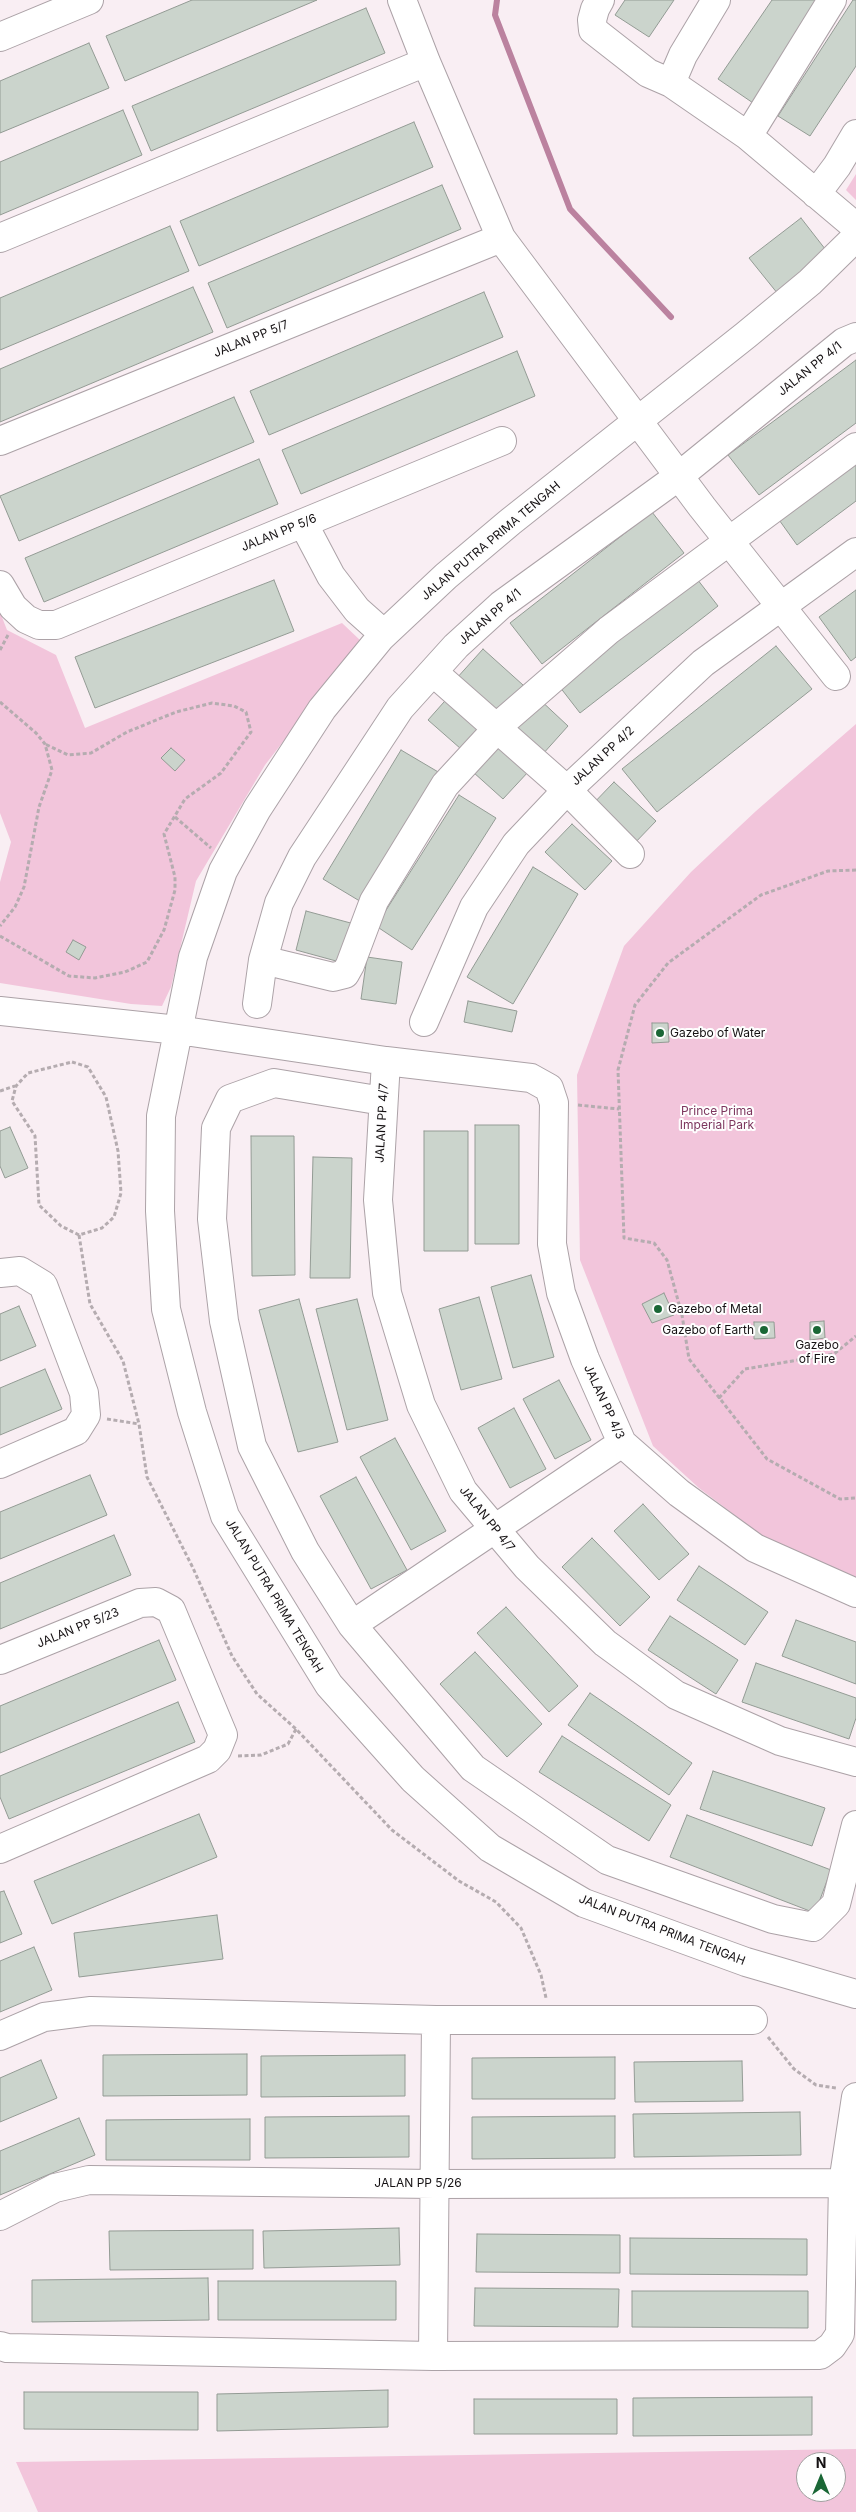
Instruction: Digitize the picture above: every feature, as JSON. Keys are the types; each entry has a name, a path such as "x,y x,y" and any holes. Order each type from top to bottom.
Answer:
{"street":[{"path":"0,36 89,0"},
{"path":"402,0 426,62 501,238 679,476 836,676"},
{"path":"600,0 594,9 592,20 594,30 648,72 671,83 748,136 856,227"},
{"path":"671,83 683,56 716,0"},
{"path":"748,136 832,0"},
{"path":"0,238 426,62"},
{"path":"816,194 837,166 856,134"},
{"name":"JALAN PUTRA PRIMA TENGAH","path":"856,237 810,282 640,422 510,522 446,576 384,634 322,709 257,809 223,871 193,957 161,1116 160,1211 166,1309 192,1412 225,1516 329,1685 413,1779 490,1848 584,1903 746,1962 856,1994"},
{"name":"JALAN PP 5/7","path":"0,441 501,238"},
{"name":"JALAN PP 4/1","path":"257,1004 263,960 279,903 302,857 400,708 456,646 501,605 679,476 844,342 856,337"},
{"name":"JALAN PP 5/6","path":"0,584 13,608 26,619 39,625 56,624 502,442"},
{"path":"263,960 333,977 344,974 350,965 374,900 445,785 504,720 609,630 856,447"},
{"path":"303,523 331,576 356,610 384,634"},
{"name":"JALAN PP 4/2","path":"424,1022 474,907 516,844 567,790 703,663 780,605 856,552"},
{"path":"433,672 567,790 630,854"},
{"path":"0,1011 178,1030 386,1061 531,1078 551,1095"},
{"name":"JALAN PP 4/7","path":"386,1061 378,1200 387,1293 422,1405 463,1491 526,1567 605,1643 676,1695 780,1741 856,1762"},
{"path":"383,1101 274,1083 230,1099 216,1128 212,1219 224,1321 252,1446 305,1551 352,1625 473,1768 607,1860 773,1919 813,1927 836,1904 856,1825"},
{"name":"JALAN PP 4/3","path":"551,1095 552,1244 560,1293 585,1359 622,1443 679,1493 754,1548 856,1593"},
{"path":"0,1273 20,1271 43,1285 84,1393 86,1415 76,1431 0,1464"},
{"path":"352,1625 622,1443"},
{"name":"JALAN PP 5/23","path":"0,1660 140,1603 156,1602 172,1610 223,1735 217,1750"},
{"path":"0,1849 208,1759 217,1750"},
{"path":"0,2036 44,2017 91,2011 436,2020 753,2020"},
{"path":"434,2356 436,2020"},
{"path":"0,2346 7,2348 434,2356 820,2355 832,2346 840,2334 843,2184 848,2093"},
{"name":"JALAN PP 5/26","path":"0,2216 55,2188 89,2180 435,2184 843,2184"}],"path":[{"path":"0,702 36,733 45,744 52,770 39,807 24,887 15,907 0,926"},
{"path":"0,936 70,976 95,978 125,972 147,962 164,930 175,890 175,877 164,834 185,799 221,773 240,750 251,732 246,712 234,706 212,704 176,712 127,732 91,753 68,755 45,744"},
{"path":"175,817 211,848 231,858"},
{"path":"856,870 828,871 761,895 668,963 635,1005 618,1070 624,1238 654,1243 667,1260 682,1315 689,1359 767,1459 840,1499 856,1498"},
{"path":"0,1091 16,1086 28,1073 72,1062 88,1067 106,1097 118,1151 121,1193 114,1217 102,1228 79,1235 61,1226 39,1205 35,1136 12,1101 16,1086"},
{"path":"551,1095 619,1109"},
{"path":"719,1398 745,1369 834,1354 856,1336"},
{"path":"86,1415 139,1424"},
{"path":"217,1750 233,1756 261,1755 288,1744 296,1729"},
{"path":"753,2020 794,2069 816,2085 848,2093"}],"green space":[{"path":"856,174 856,200 846,190"},
{"path":"0,612 7,630 56,655 85,728 342,623 361,641 265,765 196,881 171,987 162,1006 131,1004 0,983 0,882 11,842 0,813"},
{"name":"Prince Prima Imperial Park","path":"856,724 856,1579 773,1544 699,1488 653,1446 580,1260 577,1075 624,946 691,872 756,811"},
{"path":"856,2449 856,2512 38,2512 16,2462"}],"building":[{"path":"192,0 317,0 125,81 106,36"},
{"path":"625,0 674,0 649,37 615,15"},
{"path":"772,0 827,0 756,105 718,79"},
{"path":"853,0 856,0 856,66 810,136 778,116"},
{"path":"366,8 385,53 151,151 132,106"},
{"path":"89,43 109,88 0,133 0,81"},
{"path":"123,110 142,155 0,215 0,162"},
{"path":"414,122 433,167 199,266 180,221"},
{"path":"442,185 461,229 227,328 208,283"},
{"path":"801,218 829,254 778,294 749,258"},
{"path":"170,226 189,271 0,350 0,298"},
{"path":"193,287 213,332 0,422 0,369"},
{"path":"484,292 503,337 269,435 250,391"},
{"path":"517,351 535,396 301,494 282,450"},
{"path":"856,360 856,423 759,495 728,455"},
{"path":"234,397 254,442 19,541 0,496"},
{"path":"259,459 278,504 44,602 25,558"},
{"path":"856,459 856,501 797,545 777,517"},
{"path":"652,512 684,553 542,664 510,623"},
{"path":"694,575 718,606 580,713 556,682"},
{"path":"274,580 294,631 95,708 75,657"},
{"path":"856,590 856,657 851,661 819,617"},
{"path":"776,646 812,689 657,812 622,769"},
{"path":"483,649 523,685 496,715 456,679"},
{"path":"452,693 494,728 469,756 428,720"},
{"path":"537,697 568,726 542,755 510,726"},
{"path":"499,743 529,771 503,799 473,772"},
{"path":"171,748 185,760 175,771 161,758"},
{"path":"401,750 445,776 368,906 323,879"},
{"path":"614,782 656,821 631,847 589,808"},
{"path":"459,795 496,818 412,950 376,926"},
{"path":"572,824 612,861 585,890 545,852"},
{"path":"533,867 578,894 513,1004 467,977"},
{"path":"306,911 358,925 347,964 296,950"},
{"path":"73,940 86,947 79,960 66,952"},
{"path":"367,957 402,962 396,1004 361,999"},
{"path":"468,1001 517,1011 512,1032 464,1022"},
{"name":"Gazebo of Water","path":"652,1023 668,1023 669,1042 652,1043"},
{"path":"475,1125 519,1125 519,1244 475,1244"},
{"path":"10,1127 28,1168 5,1178 0,1166 0,1131"},
{"path":"424,1131 468,1131 468,1251 424,1251"},
{"path":"251,1136 294,1136 295,1275 252,1276"},
{"path":"313,1157 352,1158 350,1278 310,1278"},
{"path":"531,1275 554,1357 513,1368 491,1287"},
{"name":"Gazebo of Metal","path":"664,1293 674,1315 652,1323 642,1304"},
{"path":"479,1297 502,1379 461,1390 439,1309"},
{"path":"299,1299 338,1442 298,1452 259,1310"},
{"path":"357,1299 388,1420 347,1430 316,1309"},
{"path":"19,1306 36,1346 0,1361 0,1314"},
{"name":"Gazebo of Fire","path":"824,1321 825,1338 810,1340 810,1322"},
{"name":"Gazebo of Earth","path":"754,1322 774,1322 775,1338 754,1339"},
{"path":"45,1369 62,1409 0,1435 0,1388"},
{"path":"559,1380 591,1440 555,1459 523,1399"},
{"path":"514,1408 546,1469 510,1488 478,1428"},
{"path":"395,1438 446,1531 411,1550 360,1457"},
{"path":"90,1475 107,1515 0,1559 0,1512"},
{"path":"356,1477 407,1570 371,1589 320,1496"},
{"path":"643,1504 689,1554 659,1580 614,1531"},
{"path":"114,1535 131,1575 0,1629 0,1583"},
{"path":"592,1538 650,1597 620,1626 562,1567"},
{"path":"699,1566 768,1612 745,1645 677,1600"},
{"path":"506,1607 578,1686 549,1712 477,1633"},
{"path":"670,1616 738,1660 716,1694 648,1650"},
{"path":"796,1620 856,1642 856,1684 782,1656"},
{"path":"159,1640 176,1680 0,1753 0,1706"},
{"path":"475,1652 542,1724 507,1757 440,1684"},
{"path":"756,1663 856,1698 856,1718 849,1739 742,1702"},
{"path":"590,1693 692,1763 669,1795 568,1725"},
{"path":"178,1702 195,1742 9,1819 0,1797 0,1776"},
{"path":"562,1736 671,1805 649,1841 539,1772"},
{"path":"713,1771 825,1808 812,1846 700,1809"},
{"path":"199,1814 217,1857 52,1924 34,1881"},
{"path":"687,1815 831,1870 815,1913 670,1857"},
{"path":"4,1891 22,1934 0,1943 0,1892"},
{"path":"217,1915 223,1959 79,1977 74,1933"},
{"path":"34,1947 52,1990 0,2012 0,1961"},
{"path":"247,2054 247,2095 103,2096 103,2055"},
{"path":"405,2055 405,2096 261,2097 261,2056"},
{"path":"615,2057 615,2099 472,2099 472,2058"},
{"path":"41,2060 57,2098 0,2122 0,2078"},
{"path":"742,2061 743,2101 635,2102 634,2062"},
{"path":"800,2112 801,2155 634,2157 633,2114"},
{"path":"409,2116 409,2157 265,2158 265,2117"},
{"path":"615,2116 615,2158 472,2159 472,2117"},
{"path":"79,2118 95,2155 0,2195 0,2151"},
{"path":"250,2119 250,2160 106,2160 106,2120"},
{"path":"399,2228 400,2265 264,2268 263,2231"},
{"path":"253,2230 253,2269 110,2270 109,2231"},
{"path":"477,2234 620,2235 620,2273 476,2272"},
{"path":"630,2238 807,2239 807,2275 630,2274"},
{"path":"208,2278 209,2320 32,2322 32,2280"},
{"path":"218,2281 396,2281 396,2320 218,2320"},
{"path":"475,2288 619,2289 618,2327 474,2326"},
{"path":"632,2291 808,2291 808,2328 632,2327"},
{"path":"388,2390 388,2427 217,2431 217,2394"},
{"path":"24,2392 198,2392 198,2430 24,2429"},
{"path":"812,2397 812,2435 633,2436 633,2398"},
{"path":"474,2399 617,2399 617,2434 474,2434"}],"waterway":[{"path":"497,0 495,15 570,209 671,317"}],"place":[{"name":"Gazebo of Water","path":"660,1033"},
{"name":"Gazebo of Metal","path":"658,1309"},
{"name":"Gazebo of Earth","path":"764,1330"},
{"name":"Gazebo of Fire","path":"817,1330"}]}
